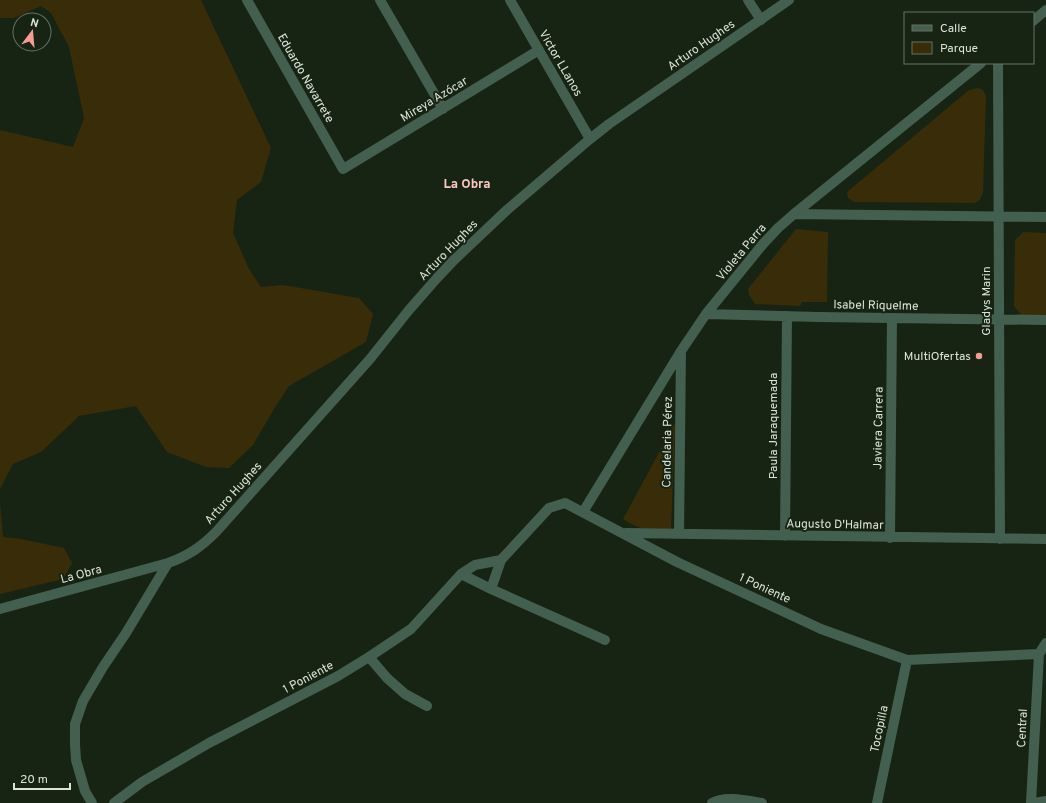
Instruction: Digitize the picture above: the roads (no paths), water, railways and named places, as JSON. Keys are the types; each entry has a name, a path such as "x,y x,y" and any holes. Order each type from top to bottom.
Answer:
{"street":[{"name":"Eduardo Navarrete","path":"247,0 343,169"},
{"path":"380,0 443,108"},
{"name":"Victor LLanos","path":"510,0 590,139"},
{"path":"748,0 760,20"},
{"name":"Arturo Hughes","path":"168,563 195,551 216,532 370,359 437,278 507,210 590,139 788,0"},
{"path":"1034,20 1046,10"},
{"name":"Mireya Azócar","path":"343,169 539,50"},
{"name":"Violeta Parra","path":"583,512 681,351 706,314 763,244 794,214 980,64"},
{"name":"Gladys Marin","path":"998,64 1000,539"},
{"path":"794,214 1046,217"},
{"name":"Isabel Riquelme","path":"706,314 1046,320"},
{"name":"Paula Jaraquemada","path":"785,536 787,316"},
{"name":"Javiera Carrera","path":"890,538 892,318"},
{"name":"Candelaria Pérez","path":"679,534 681,351"},
{"name":"1 Poniente","path":"491,589 501,560 549,508 565,503 677,562 821,629 907,660 1039,654"},
{"name":"Augusto D'Halmar","path":"624,533 890,538 1046,539"},
{"name":"1 Poniente","path":"114,803 142,782 209,742 338,676 369,657 411,629 460,574 475,565 501,560"},
{"path":"92,803 85,791 76,760 75,724 83,701 103,666 126,633 168,563"},
{"name":"La Obra","path":"0,609 168,563"},
{"path":"460,574 605,640"},
{"path":"1039,654 1046,643"},
{"name":"Central","path":"1030,803 1039,654"},
{"path":"369,657 387,678 405,694 427,706"},
{"name":"Tocopilla","path":"877,803 907,660"},
{"path":"712,803 715,801 731,799 762,803"},
{"path":"1034,803 1046,801"}],"place":[{"name":"MultiOfertas","path":"979,356"}],"district":[{"name":"La Obra","path":"467,183"}]}
